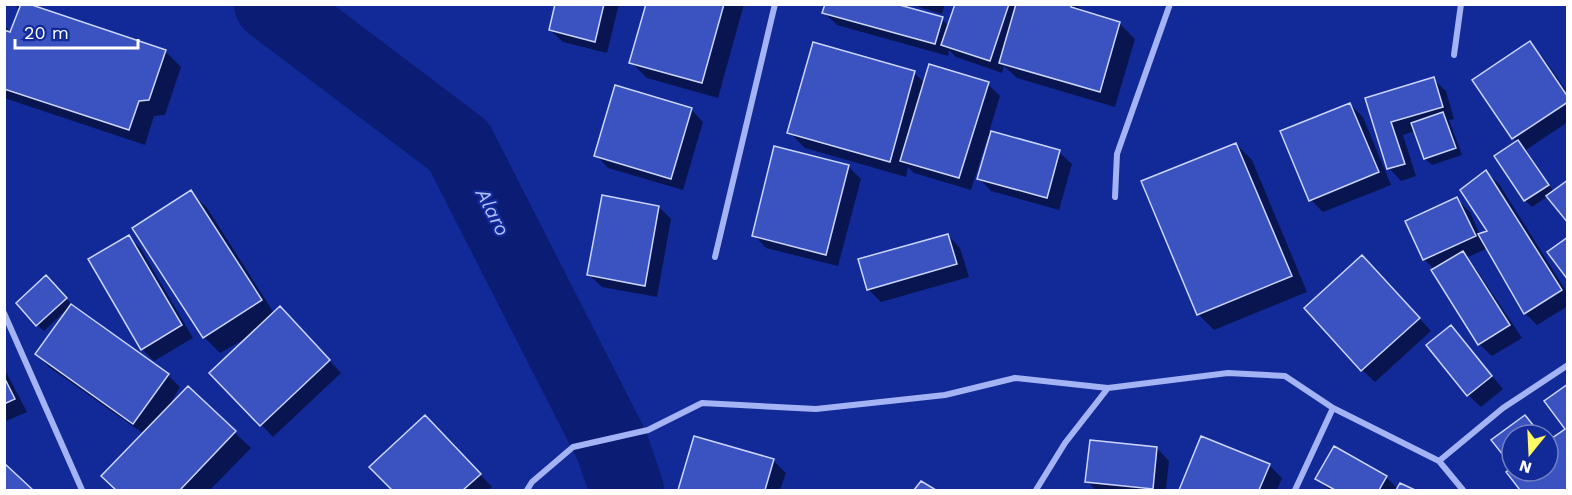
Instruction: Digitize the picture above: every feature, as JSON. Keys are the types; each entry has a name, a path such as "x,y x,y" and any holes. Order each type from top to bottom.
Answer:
{"street":[{"path":"715,257 775,4"},
{"path":"1115,197 1117,154 1170,4"},
{"path":"1454,55 1461,4"},
{"path":"4,313 81,490"},
{"path":"1439,461 1503,408 1568,365"},
{"path":"527,490 532,482 573,447 648,430 702,403 816,409 945,395 1015,378 1108,388 1228,373 1284,376 1333,408 1439,461 1463,490"},
{"path":"1036,490 1065,443 1108,388"},
{"path":"1295,490 1333,408"}],"building":[{"path":"21,4 29,4 166,50 149,100 139,101 129,130 4,89 4,30 10,32"},
{"path":"555,4 604,4 595,42 549,30"},
{"path":"646,4 724,4 702,83 629,63"},
{"path":"825,4 896,4 943,17 935,44 822,13"},
{"path":"955,4 1009,4 990,61 941,45"},
{"path":"1016,4 1071,4 1071,7 1120,22 1100,92 999,63"},
{"path":"1530,41 1568,97 1568,102 1512,139 1472,80"},
{"path":"813,42 915,71 890,162 787,133"},
{"path":"929,64 989,82 959,178 900,161"},
{"path":"1434,77 1443,107 1391,122 1405,164 1387,169 1365,98"},
{"path":"615,85 692,108 671,179 594,156"},
{"path":"1350,103 1379,172 1309,201 1280,131"},
{"path":"1443,112 1456,148 1424,159 1411,123"},
{"path":"991,131 1060,150 1047,198 977,179"},
{"path":"1518,140 1549,185 1524,201 1494,156"},
{"path":"1236,143 1292,276 1197,315 1141,181"},
{"path":"774,146 849,165 826,255 752,236"},
{"path":"1486,170 1562,290 1524,314 1478,234 1487,231 1460,190"},
{"path":"1568,180 1568,223 1546,196"},
{"path":"191,190 262,300 203,338 132,228"},
{"path":"602,195 659,206 645,286 587,275"},
{"path":"1457,197 1476,236 1423,260 1405,221"},
{"path":"948,234 957,264 867,290 858,259"},
{"path":"129,235 182,325 141,350 88,259"},
{"path":"1568,237 1568,280 1547,252"},
{"path":"1463,251 1510,325 1478,345 1431,270"},
{"path":"1362,255 1420,318 1361,371 1304,308"},
{"path":"46,275 67,298 36,326 16,303"},
{"path":"71,304 169,374 133,424 35,354"},
{"path":"280,306 330,360 260,426 209,373"},
{"path":"1451,325 1492,376 1467,396 1426,345"},
{"path":"4,377 15,399 4,404"},
{"path":"1568,384 1568,490 1520,490 1515,483 1560,483 1560,433 1565,429 1544,401"},
{"path":"188,386 236,431 180,490 116,490 101,476"},
{"path":"425,415 481,474 463,490 392,490 369,467"},
{"path":"1525,415 1531,423 1514,423"},
{"path":"1500,433 1500,451 1491,440"},
{"path":"694,436 774,459 765,490 678,490"},
{"path":"1201,436 1270,464 1259,490 1179,490"},
{"path":"1090,440 1157,447 1153,489 1085,482"},
{"path":"1334,446 1387,476 1379,490 1335,490 1315,479"},
{"path":"4,463 33,490 4,490"},
{"path":"921,481 936,490 914,490"},
{"path":"1400,483 1415,490 1396,490"}],"waterway":[{"name":"Alaro","path":"271,4 459,146 612,446 627,490"}]}
